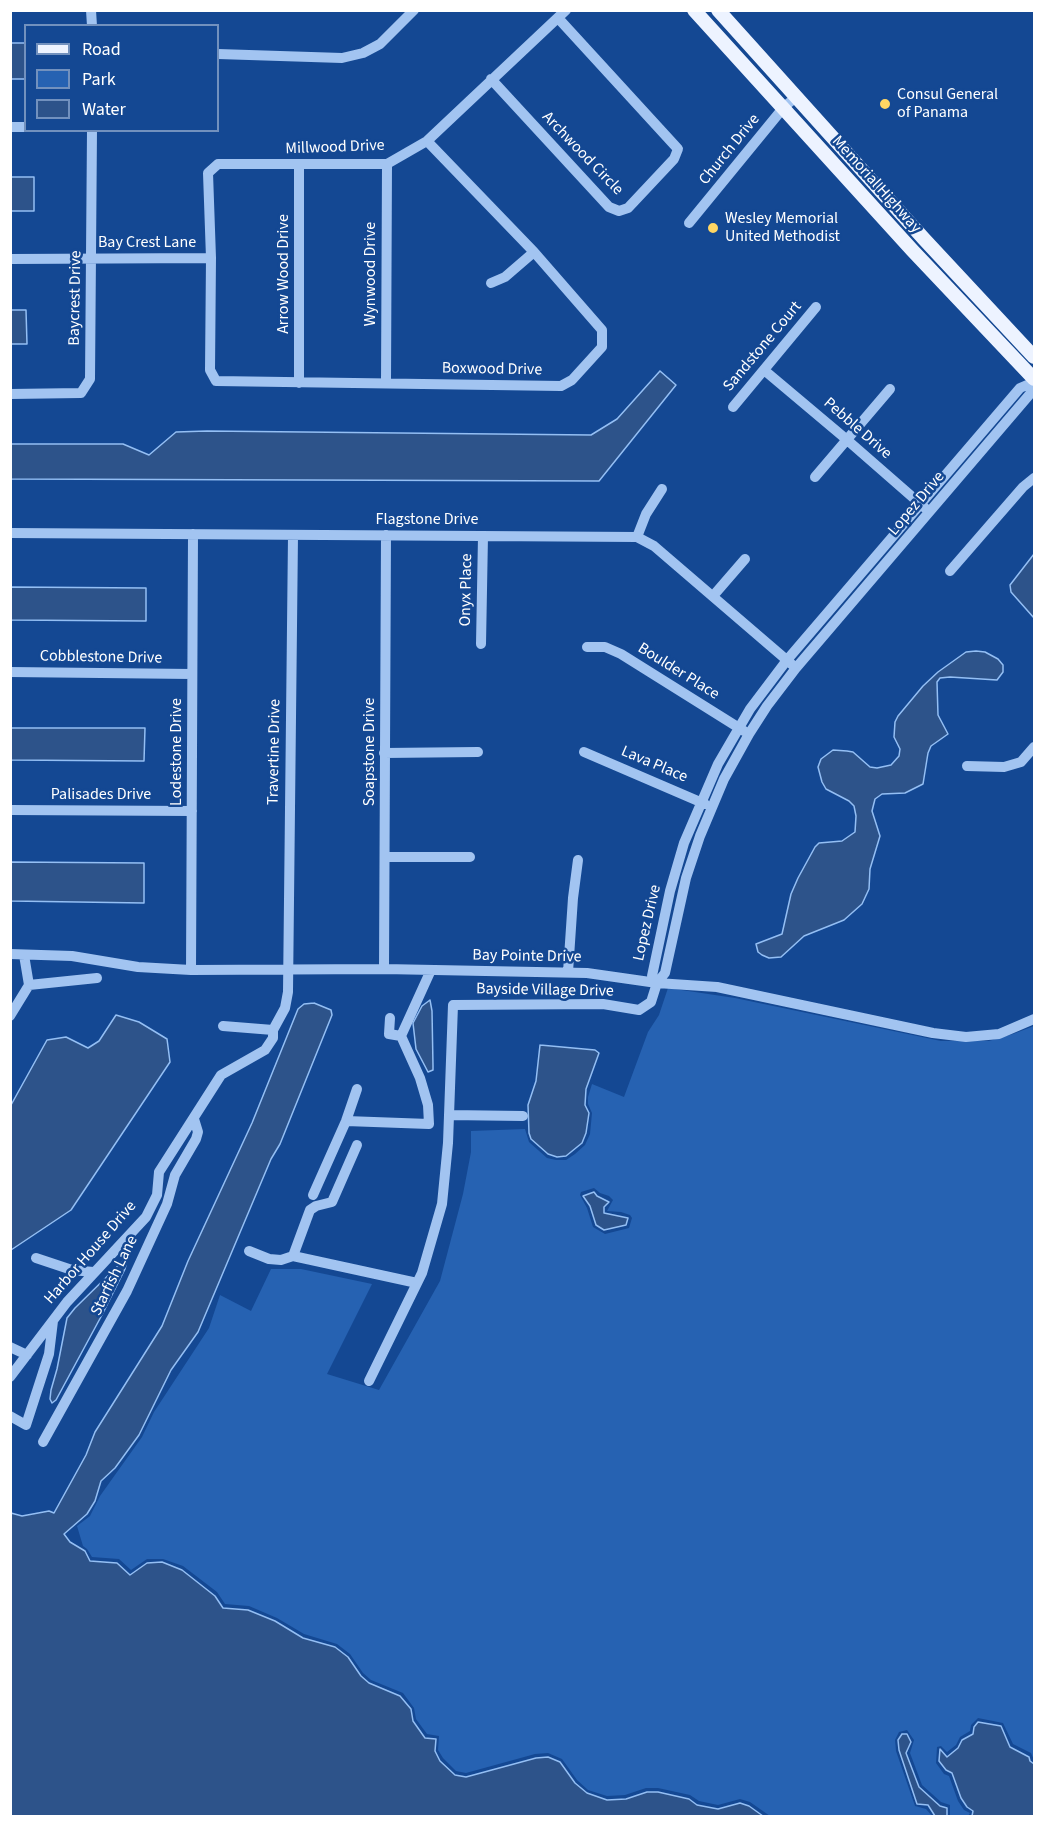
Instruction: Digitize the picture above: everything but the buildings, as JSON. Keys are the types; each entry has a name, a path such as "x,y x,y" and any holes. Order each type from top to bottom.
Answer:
{"main road":[{"name":"Memorial Highway","path":"694,10 1035,382"},
{"name":"Memorial Highway","path":"718,10 924,239 1035,357"}],"street":[{"path":"219,54 342,58 363,53 380,44 414,10"},
{"name":"Archwood Circle","path":"491,79 609,207 619,211 628,208 674,159 678,149 562,14"},
{"name":"Millwood Drive","path":"211,258 208,173 218,164 299,166 387,164 427,141 562,14"},
{"name":"Church Drive","path":"689,223 784,107 796,97"},
{"name":"Baycrest Drive","path":"10,394 81,393 90,379 92,132"},
{"name":"Boxwood Drive","path":"211,258 210,370 216,381 561,386 573,380 602,347 602,330 534,252 427,141"},
{"name":"Wynwood Drive","path":"386,383 387,164"},
{"name":"Arrow Wood Drive","path":"299,166 299,382"},
{"path":"491,283 505,277 534,252"},
{"name":"Bay Crest Lane","path":"10,259 211,258"},
{"name":"Sandstone Court","path":"733,407 816,307"},
{"name":"Pebble Drive","path":"764,370 930,512"},
{"name":"Lopez Drive","path":"1035,382 1020,388 920,504 792,664 749,734 711,807 686,878 665,973 657,983 652,976 670,891 684,843 718,764 739,727 757,700 792,664 930,512 1030,394 1035,382"},
{"path":"815,477 890,389"},
{"path":"950,571 1023,487 1035,478"},
{"path":"662,489 646,514 637,537 651,543 792,664"},
{"name":"Flagstone Drive","path":"10,533 637,537"},
{"name":"Lodestone Drive","path":"191,970 193,534"},
{"name":"Travertine Drive","path":"288,970 293,535"},
{"name":"Soapstone Drive","path":"384,969 386,535"},
{"name":"Onyx Place","path":"481,644 483,536"},
{"path":"713,596 745,559"},
{"name":"Boulder Place","path":"587,647 605,647 621,654 749,734"},
{"name":"Cobblestone Drive","path":"10,672 192,674"},
{"path":"967,766 1002,768 1022,762 1035,747"},
{"path":"384,753 478,752"},
{"name":"Lava Place","path":"584,752 711,807"},
{"name":"Palisades Drive","path":"10,810 192,811"},
{"path":"385,857 470,857"},
{"path":"568,972 578,860"},
{"name":"Bay Pointe Drive","path":"10,954 72,956 138,967 191,970 384,969 568,972 607,975 657,983 717,987 955,1036 978,1038 999,1034 1035,1019"},
{"path":"10,1016 29,985 24,954"},
{"name":"Harbor House Drive","path":"10,1377 53,1318 146,1217 157,1195 159,1172 221,1075 265,1050 273,1038 273,1030 285,1008 288,970"},
{"path":"346,1121 429,1124 428,1105 420,1078 401,1036 431,970"},
{"path":"29,985 97,978"},
{"name":"Bayside Village Drive","path":"369,1381 422,1273 442,1204 449,1114 453,1005 603,1005 639,1010 651,1002 657,983"},
{"path":"390,1018 389,1034 401,1036"},
{"path":"223,1026 260,1027 273,1030"},
{"path":"313,1195 346,1121 357,1089"},
{"path":"449,1114 523,1116"},
{"name":"Starfish Lane","path":"43,1442 127,1291 167,1204 175,1175 196,1139 198,1132 194,1119"},
{"path":"293,1256 310,1210 332,1202 357,1145"},
{"path":"249,1251 269,1259 281,1260 293,1256 417,1283"},
{"path":"36,1258 72,1270 93,1272"},
{"name":"Harbor House Drive","path":"10,1416 26,1425 49,1354 53,1318"},
{"path":"10,1347 27,1355"}],"green space":[{"path":"668,988 735,998 941,1041 989,1041 1034,1026 1034,1760 1031,1753 1013,1744 1003,1723 978,1718 971,1725 970,1731 960,1737 956,1745 947,1752 941,1746 937,1747 936,1763 944,1774 949,1776 958,1801 964,1810 970,1813 968,1816 950,1816 950,1805 941,1802 922,1785 910,1753 914,1740 907,1730 899,1732 895,1740 896,1751 915,1806 926,1809 932,1816 770,1816 750,1802 740,1799 718,1805 699,1801 690,1795 658,1788 646,1788 625,1795 607,1796 588,1790 577,1780 562,1759 548,1753 535,1754 466,1773 456,1771 438,1750 439,1736 427,1734 416,1719 414,1708 403,1693 371,1680 363,1673 350,1654 337,1644 304,1634 277,1618 249,1606 225,1604 217,1592 183,1566 163,1559 147,1559 131,1570 119,1559 92,1557 83,1546 77,1526 90,1516 100,1496 142,1437 154,1412 209,1328 220,1295 251,1311 271,1269 301,1269 372,1284 327,1374 379,1390 440,1281 463,1194 471,1152 471,1131 525,1129 529,1142 547,1158 566,1160 585,1145 590,1134 592,1113 588,1097 592,1084 624,1097 648,1032 659,1015","holes":["594,1188 613,1200 607,1211 630,1215 632,1218 629,1228 605,1234 593,1227 580,1195 581,1192"]}],"water":[{"path":"11,43 24,43 24,79 11,79"},
{"path":"11,177 34,177 34,211 11,211"},
{"path":"11,310 26,310 27,344 11,344"},
{"path":"660,371 676,385 599,481 11,479 11,444 123,444 149,455 176,432 591,435 617,419"},
{"path":"1034,554 1034,618 1011,592 1010,585"},
{"path":"11,587 146,588 146,621 11,620"},
{"path":"966,652 985,652 998,659 1003,665 1003,672 997,680 950,677 940,678 937,682 938,715 948,734 931,746 923,784 905,793 882,794 875,799 872,811 880,836 870,869 869,889 862,904 844,920 804,936 781,957 769,958 762,955 758,952 756,944 782,934 791,894 815,847 819,843 842,841 855,832 854,806 826,789 818,767 821,759 833,750 847,751 853,752 870,767 891,765 899,756 900,749 894,737 895,722 898,716 938,672"},
{"path":"11,728 145,728 144,761 11,760"},
{"path":"11,862 144,863 144,903 11,901"},
{"path":"430,1000 433,1070 428,1072 416,1049 413,1023 422,1006"},
{"path":"314,1003 331,1010 332,1015 280,1144 271,1159 198,1332 171,1370 139,1435 115,1468 101,1481 95,1501 87,1514 64,1534 70,1542 85,1551 90,1561 117,1563 130,1575 147,1563 162,1562 182,1570 215,1596 223,1608 248,1610 275,1621 303,1638 335,1647 348,1657 361,1676 369,1683 400,1696 411,1709 413,1721 425,1738 436,1739 435,1751 440,1761 455,1775 466,1777 536,1758 548,1757 560,1762 575,1783 587,1793 607,1800 626,1799 647,1792 658,1792 689,1799 697,1805 718,1809 740,1803 749,1806 763,1816 11,1816 11,1513 22,1516 49,1511 54,1513 86,1455 95,1432 162,1326 188,1261 252,1123 298,1009 304,1004"},
{"path":"116,1015 139,1022 167,1039 170,1062 71,1210 11,1250 11,1105 47,1040 66,1037 88,1048 99,1041"},
{"path":"540,1045 595,1050 599,1053 586,1089 585,1105 589,1113 586,1133 582,1143 566,1156 557,1157 548,1154 531,1139 529,1133 528,1105 536,1081"},
{"path":"594,1192 609,1202 604,1207 604,1213 628,1218 626,1225 604,1230 596,1225 590,1206 583,1196"},
{"path":"128,1256 125,1269 103,1313 56,1400 52,1403 51,1390 67,1318"},
{"path":"978,1722 1001,1726 1010,1747 1029,1757 1034,1764 1034,1816 972,1816 973,1811 961,1798 952,1773 946,1770 939,1761 940,1749 947,1757 958,1748 962,1740 973,1734"},
{"path":"902,1734 907,1734 911,1742 906,1753 919,1787 940,1806 947,1808 947,1816 935,1816 928,1805 917,1804 899,1750 898,1740"}],"place":[{"name":"Consul General of Panama","path":"885,104"},
{"name":"Wesley Memorial United Methodist","path":"713,228"}]}
